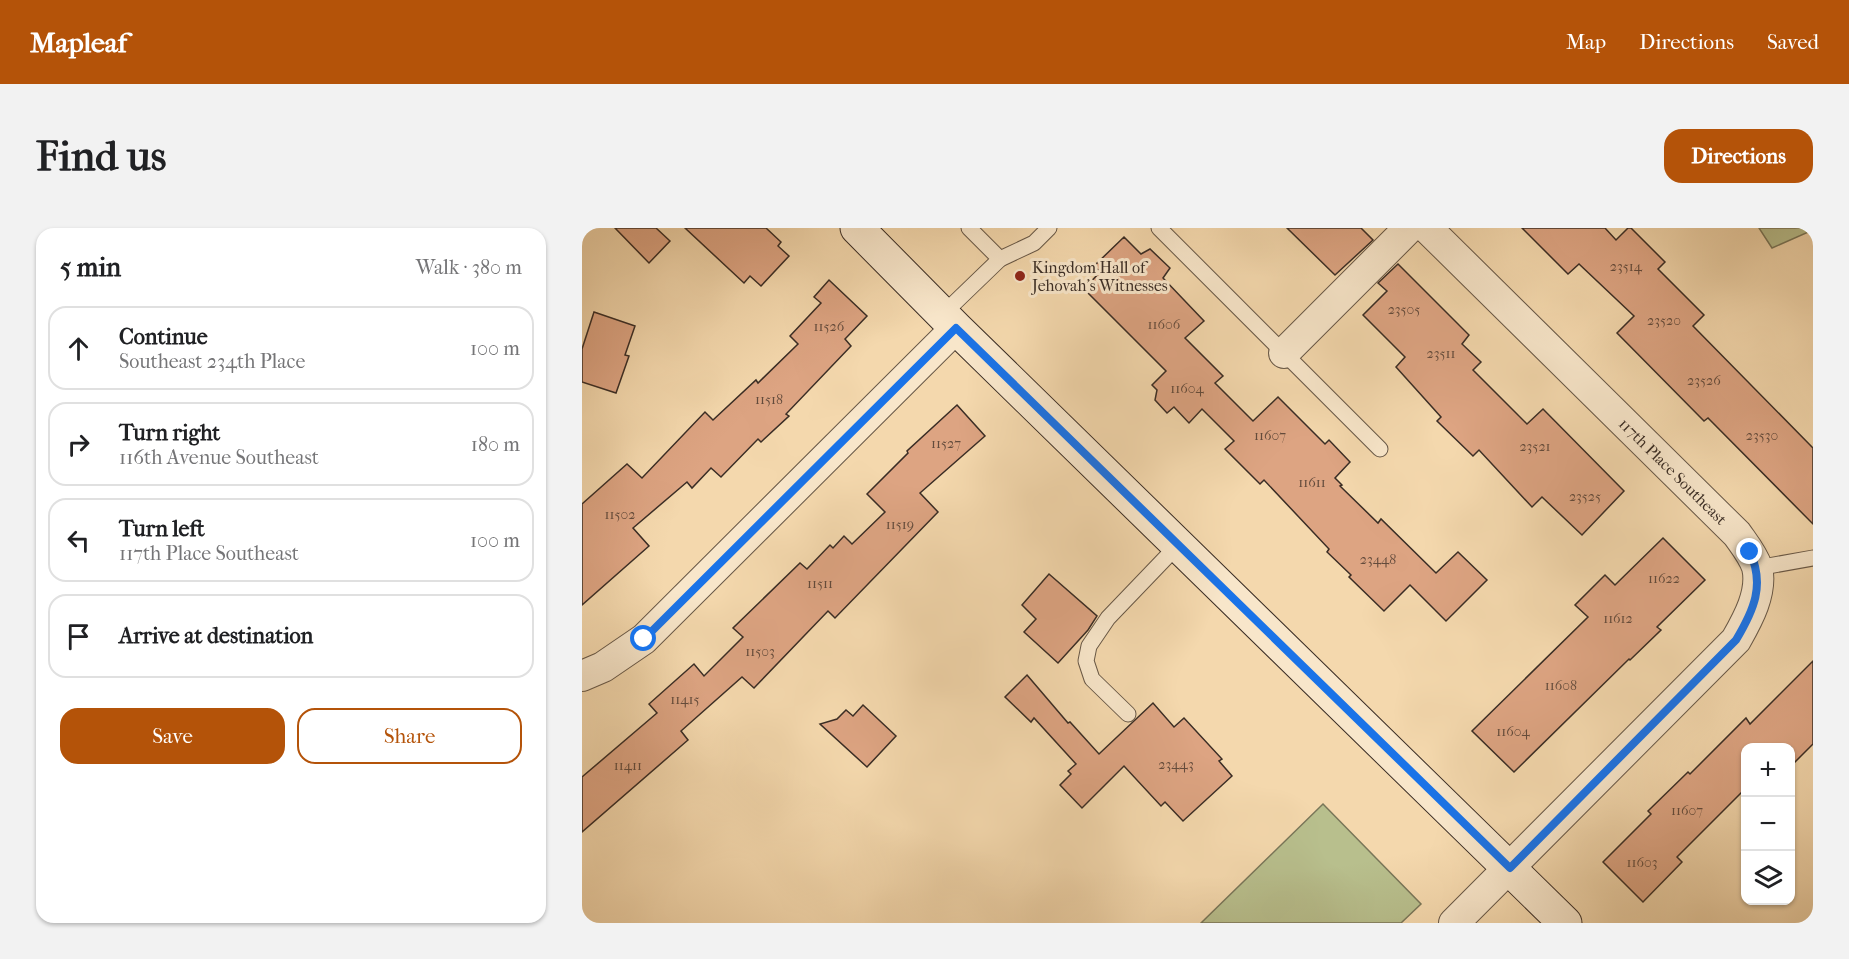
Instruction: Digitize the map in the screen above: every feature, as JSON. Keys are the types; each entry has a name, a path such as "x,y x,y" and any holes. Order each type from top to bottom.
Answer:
{"main road":[{"path":"857,228 949,321 1565,923"}],"street":[{"path":"1284,353 1408,228"},
{"name":"117th Place Southeast","path":"1427,228 1737,534 1750,552 1757,568"},
{"path":"582,676 603,667 644,639 949,321"},
{"path":"1454,923 1736,640 1753,608 1758,583 1757,568"}],"lane":[{"path":"969,228 1000,259"},
{"path":"949,321 1000,259 1034,243 1049,228"},
{"path":"1159,228 1380,449"},
{"path":"1128,714 1092,678 1086,661 1089,646 1108,618 1178,545"},
{"path":"1757,568 1813,558"}],"green space":[{"path":"1759,228 1813,228 1813,230 1772,248"},
{"path":"1323,804 1421,904 1401,923 1201,923"}],"building":[{"path":"615,228 656,228 670,241 649,263"},
{"path":"685,228 766,228 781,242 778,246 789,256 761,286 750,276 744,283"},
{"path":"1287,228 1361,228 1373,240 1335,275"},
{"path":"1522,228 1605,228 1616,240 1628,228 1631,228 1665,262 1658,269 1704,315 1693,326 1813,448 1813,524 1708,418 1704,421 1617,333 1634,316 1579,264 1568,274"},
{"path":"1124,237 1141,254 1150,249 1170,268 1163,278 1204,321 1185,338 1223,376 1215,383 1253,421 1278,397 1325,444 1329,440 1350,462 1335,478 1342,485 1340,486 1378,523 1381,519 1436,573 1458,552 1487,580 1446,621 1410,585 1384,611 1349,577 1351,575 1327,552 1329,549 1264,480 1260,484 1225,449 1234,441 1202,409 1189,423 1174,407 1167,413 1155,400 1157,390 1152,385 1166,371 1084,289 1100,272 1094,266"},
{"path":"1398,264 1469,335 1462,344 1481,362 1473,370 1527,424 1543,409 1624,491 1582,535 1542,497 1532,507 1479,450 1473,456 1437,421 1441,417 1396,367 1405,357 1363,315 1387,291 1378,283"},
{"path":"829,280 867,316 845,339 851,346 786,414 789,416 761,442 758,439 721,477 711,468 692,488 687,482 633,528 649,546 582,605 582,504 627,464 642,478 705,412 713,420 756,380 758,383 798,344 790,336 821,303 814,297"},
{"path":"594,312 635,326 625,355 629,356 616,393 582,382 582,349"},
{"path":"957,405 985,436 920,493 938,512 835,618 828,611 754,688 742,677 681,731 688,740 582,832 582,777 657,713 649,704 694,664 704,676 743,637 733,628 800,563 807,569 830,545 833,548 844,536 852,544 885,512 867,494 908,453 907,451"},
{"path":"1663,538 1705,580 1657,627 1661,630 1514,772 1472,731 1588,617 1575,605 1605,575 1615,585"},
{"path":"1049,574 1097,616 1088,630 1058,663 1024,632 1036,619 1022,605"},
{"path":"1813,661 1813,744 1795,762 1795,743 1741,743 1741,793 1677,857 1682,862 1643,902 1603,862 1651,814 1648,811 1688,772 1690,774 1746,718 1750,724"},
{"path":"1027,675 1068,723 1070,722 1099,754 1153,703 1174,727 1184,718 1222,759 1219,761 1232,776 1183,821 1165,802 1161,806 1124,766 1082,808 1060,785 1071,774 1068,771 1076,764 1034,718 1031,722 1005,697"},
{"path":"863,705 896,736 867,767 820,724 837,719 846,710 853,716"}],"place":[{"name":"Kingdom Hall of Jehovah's Witnesses","path":"1020,276"}],"route":[{"path":"644,639 956,328 1510,868 1736,640 1753,608 1758,583 1757,568 1750,552"}]}
